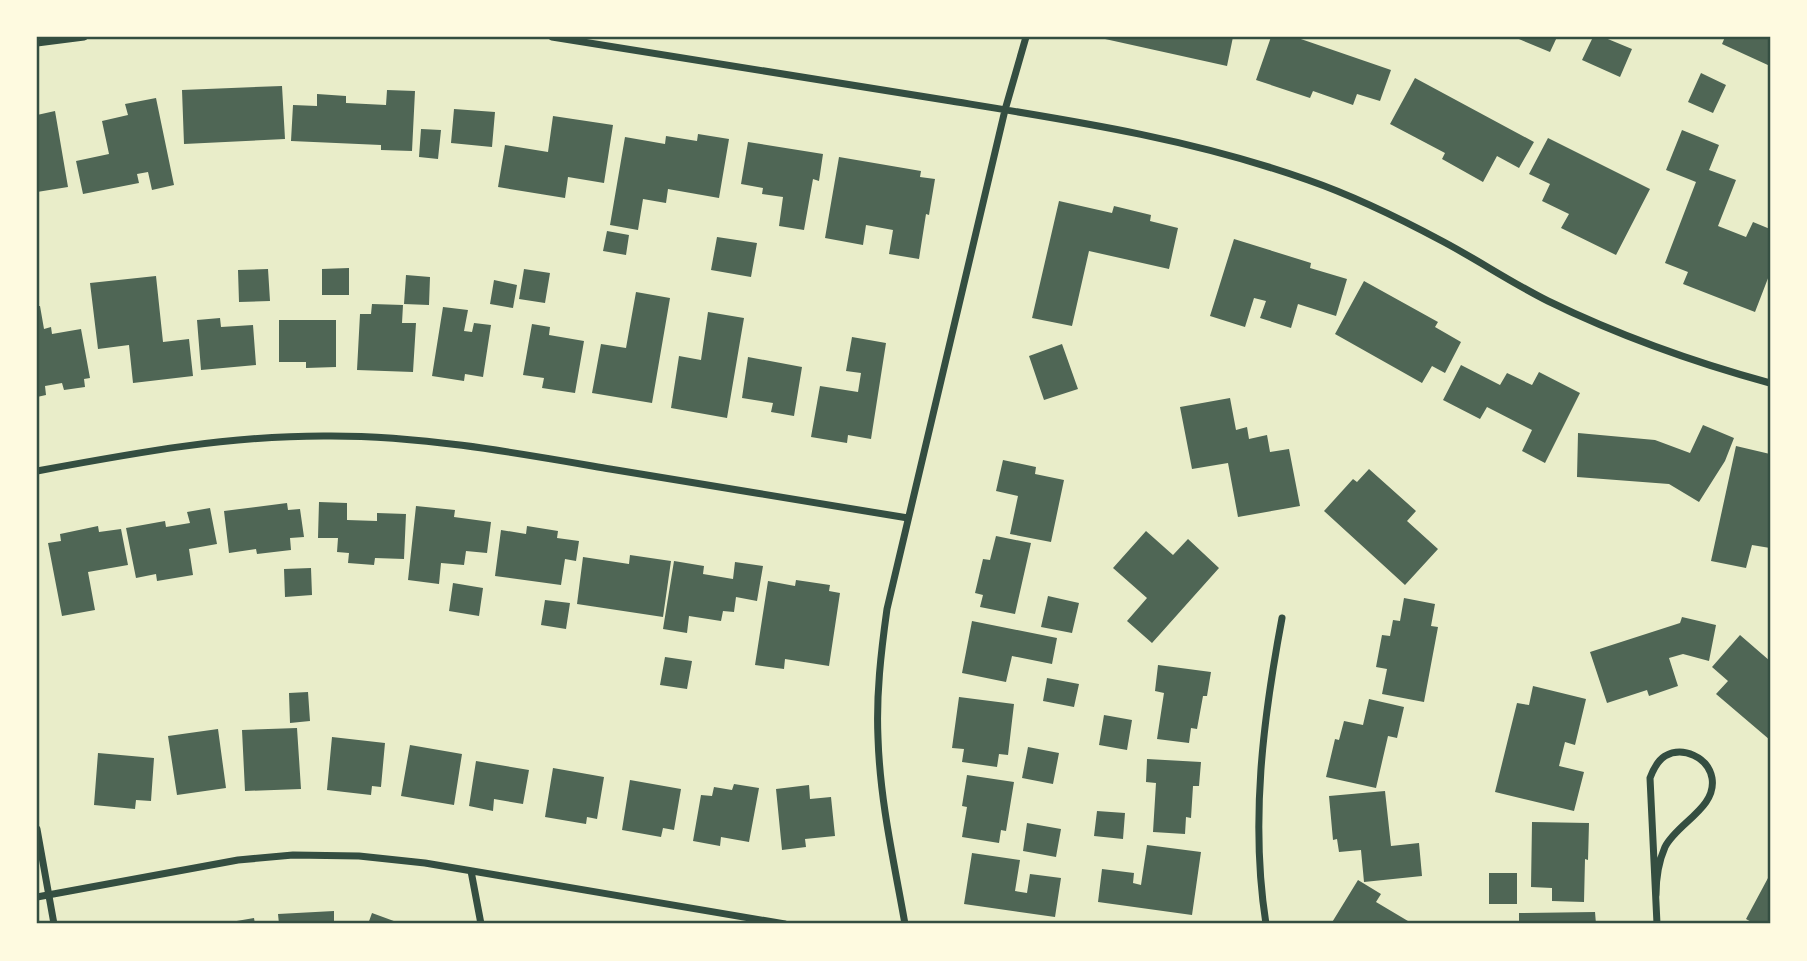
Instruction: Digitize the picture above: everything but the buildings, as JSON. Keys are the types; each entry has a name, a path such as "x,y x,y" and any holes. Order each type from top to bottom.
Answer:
{"street":[{"path":"37,43 84,37"},
{"path":"552,37 1005,110 1154,136 1224,152 1310,180 1387,213 1546,300 1628,337 1695,362 1770,383"},
{"path":"905,924 881,789 877,736 879,672 887,609 1005,110 1026,37"},
{"path":"37,471 166,447 239,439 331,436 423,440 495,449 908,518"},
{"path":"1266,924 1259,837 1261,763 1268,690 1282,618"},
{"path":"1656,895 1657,872 1665,847 1678,828 1706,804 1712,790 1711,775 1705,763 1693,754 1680,752 1666,756 1655,765 1650,778 1657,924"},
{"path":"37,829 54,924"},
{"path":"37,897 238,860 293,855 359,856 471,871 785,924"},
{"path":"471,871 481,924"}]}
